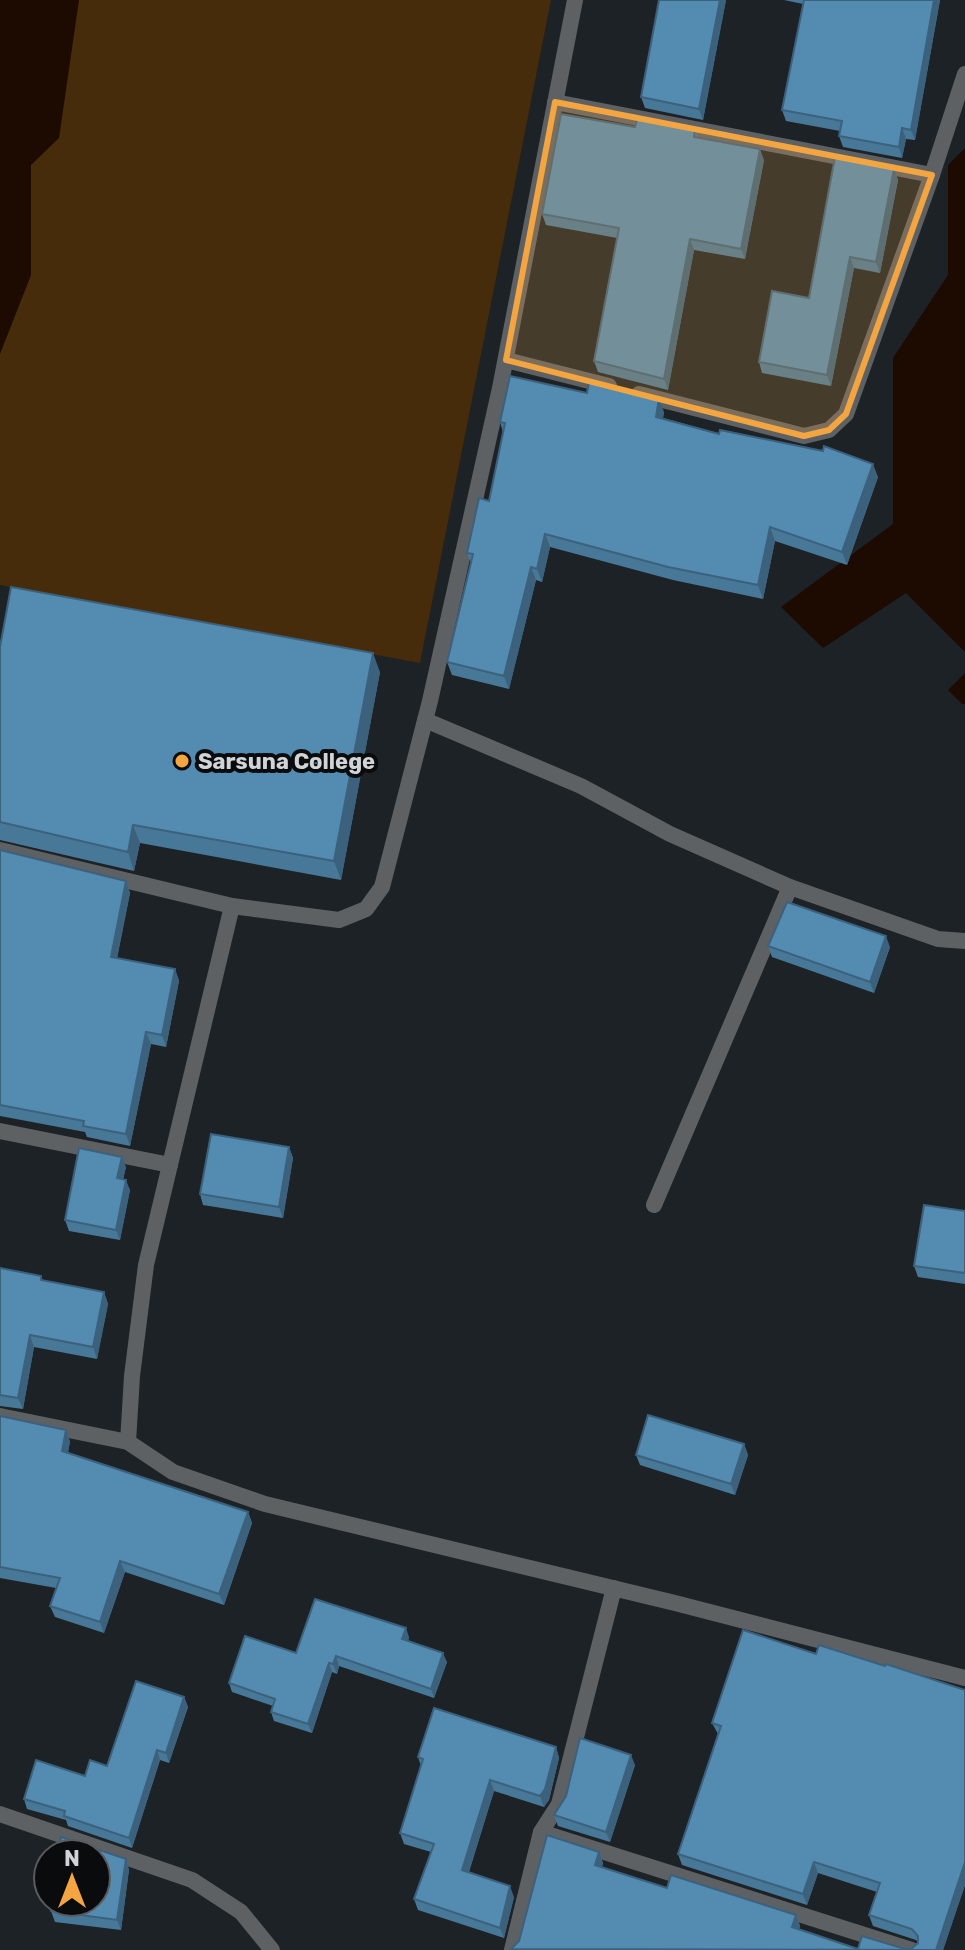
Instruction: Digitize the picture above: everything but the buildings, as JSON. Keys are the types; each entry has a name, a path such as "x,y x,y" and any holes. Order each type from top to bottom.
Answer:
{"street":[{"path":"0,850 232,906 339,920 366,909 382,887 425,720 506,360 575,0"},
{"path":"506,360 804,436 829,430 846,414 965,74"},
{"path":"555,102 932,175"},
{"path":"425,720 581,786 670,834 790,887 938,939 965,941"},
{"path":"654,1205 790,887"},
{"path":"128,1442 132,1376 146,1265 232,906"},
{"path":"0,1131 170,1165"},
{"path":"0,1416 128,1442 173,1472 265,1504 614,1588 965,1678"},
{"path":"512,1950 541,1832 559,1804 614,1588"},
{"path":"0,1814 192,1880 241,1912 272,1950"},
{"path":"541,1832 912,1950"}],"highlighted area":[{"path":"555,102 932,175 846,414 829,430 804,436 506,360"}],"shaded area":[{"path":"0,0 551,0 420,663 0,585"},
{"path":"0,0 79,0 59,138 31,165 31,275 0,354"},
{"path":"965,148 965,652 906,593 823,648 781,607 893,524 893,358 948,275 948,165"},
{"path":"965,673 965,704 962,704 948,690"}],"place":[{"name":"Sarsuna College","path":"182,761"}]}
